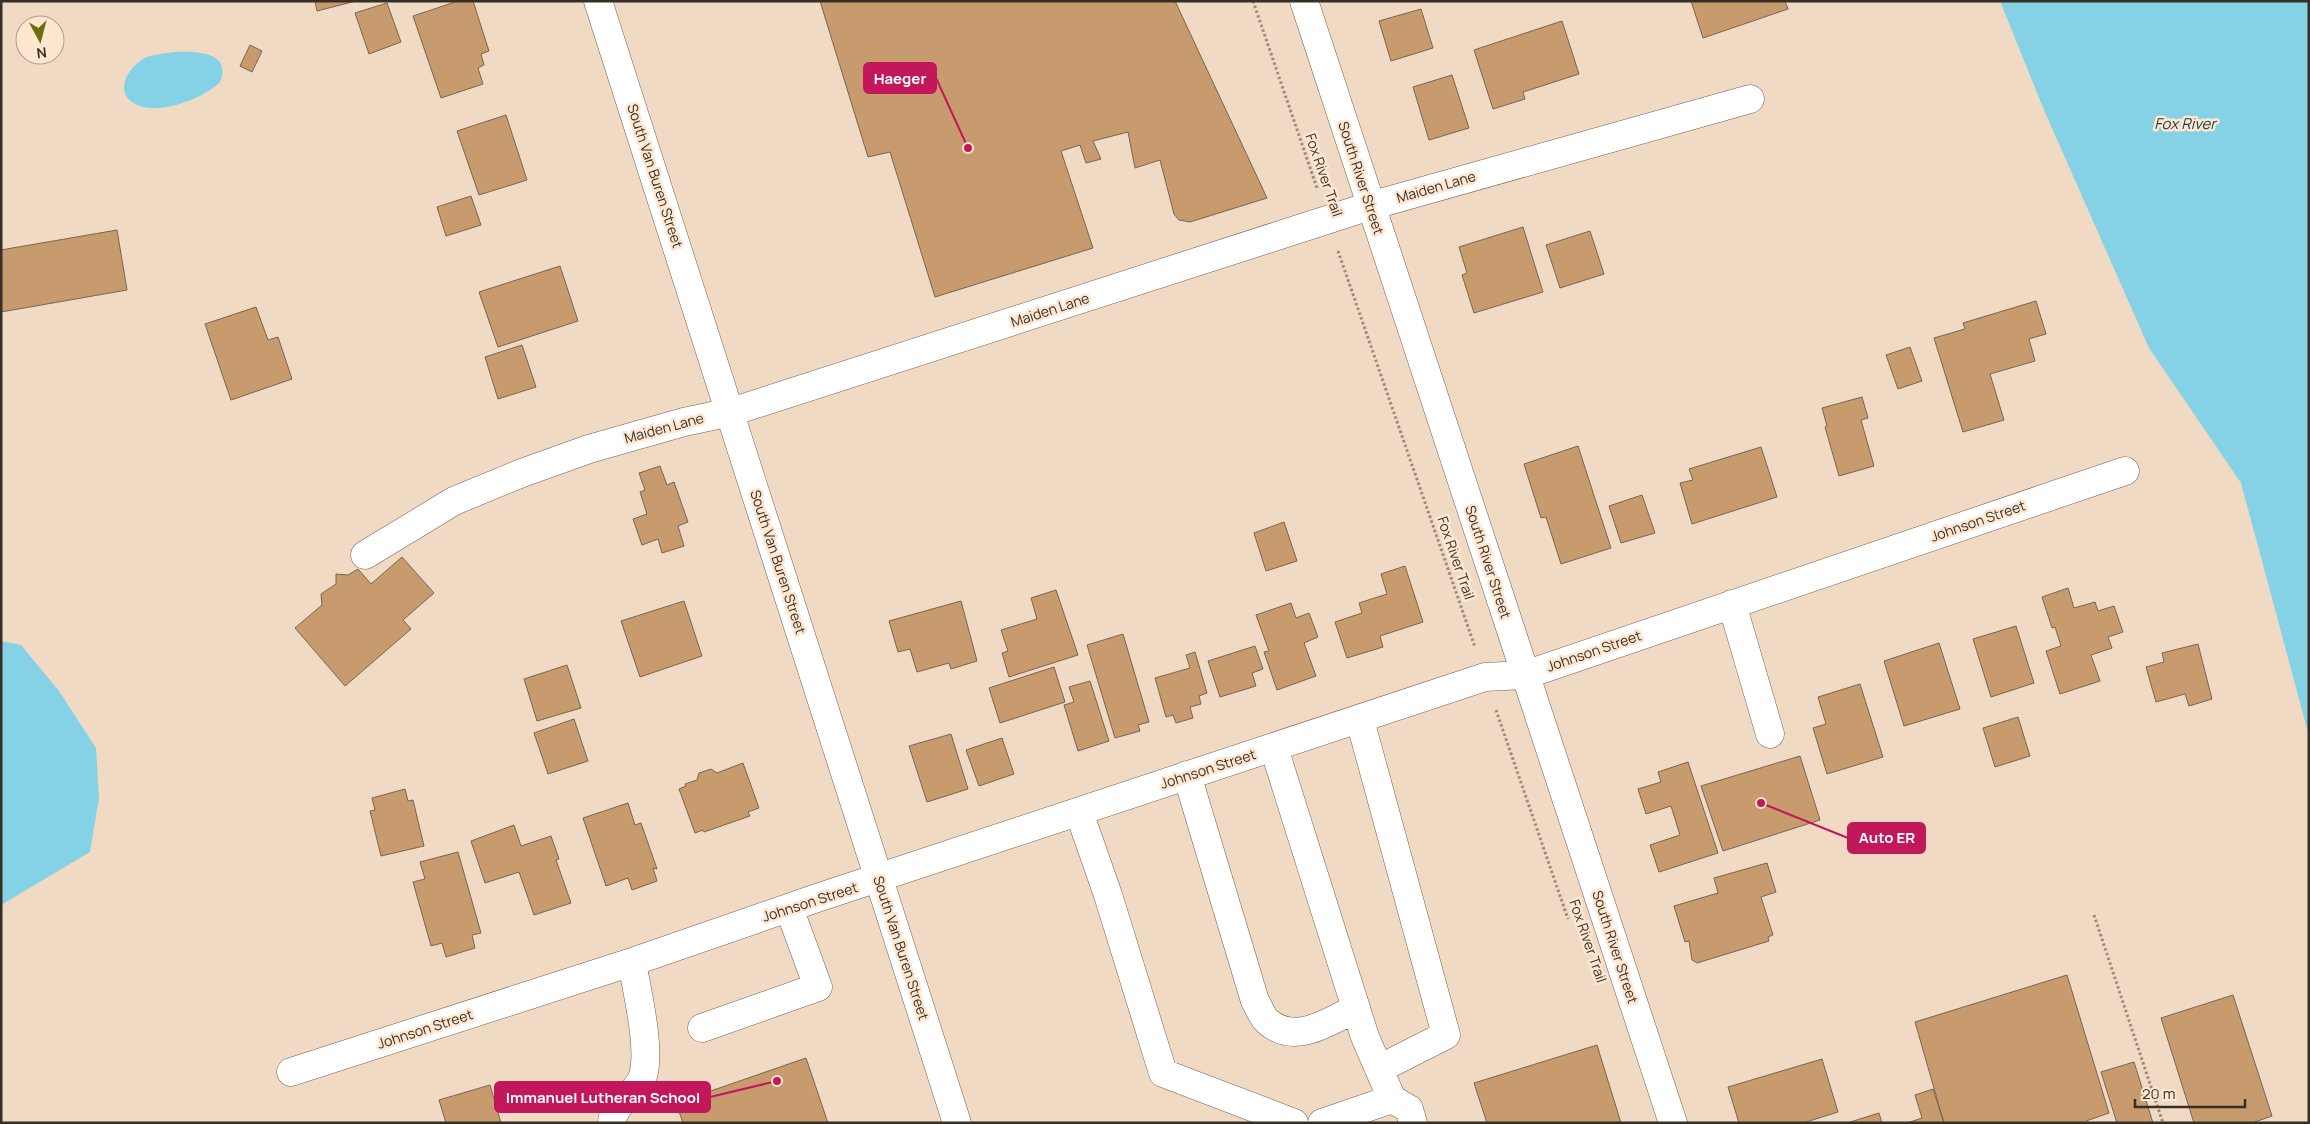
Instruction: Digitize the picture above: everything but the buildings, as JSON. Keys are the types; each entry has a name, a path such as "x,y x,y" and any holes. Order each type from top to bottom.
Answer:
{"street":[{"name":"South Van Buren Street","path":"598,1 958,1123"},
{"name":"South River Street","path":"1304,1 1673,1123"},
{"name":"Maiden Lane","path":"365,555 454,501 522,473 597,447 684,422 731,412 1370,206 1750,98"},
{"name":"Johnson Street","path":"291,1072 632,962 1485,677 1525,675 2125,471"},
{"path":"1732,604 1770,734"},
{"path":"1360,720 1446,1036 1379,1069"},
{"path":"1274,748 1365,1037 1392,1099 1409,1109 1413,1123"},
{"path":"1187,775 1255,1001 1266,1020 1281,1030 1298,1033 1316,1028 1356,1008"},
{"path":"1078,812 1108,895 1163,1073 1294,1123"},
{"path":"702,1028 818,987 789,908"},
{"path":"612,1123 615,1109 640,1083 646,1060 632,962"},
{"path":"1322,1123 1392,1099"}],"path":[{"name":"Fox River Trail","path":"1253,1 1571,928"},
{"path":"2094,915 2163,1123"}],"water":[{"name":"Fox River","path":"2000,1 2309,1 2309,736 2241,483 2149,348 2044,110"},
{"path":"173,52 200,53 216,58 221,64 220,82 202,95 191,100 165,107 152,108 132,102 124,91 128,73 146,57"},
{"path":"1,641 21,645 59,691 96,748 99,798 90,852 1,905"}],"place":[{"name":"Haeger","path":"968,148"},
{"name":"Auto ER","path":"1761,803"},
{"name":"Immanuel Lutheran School","path":"777,1081"}]}
